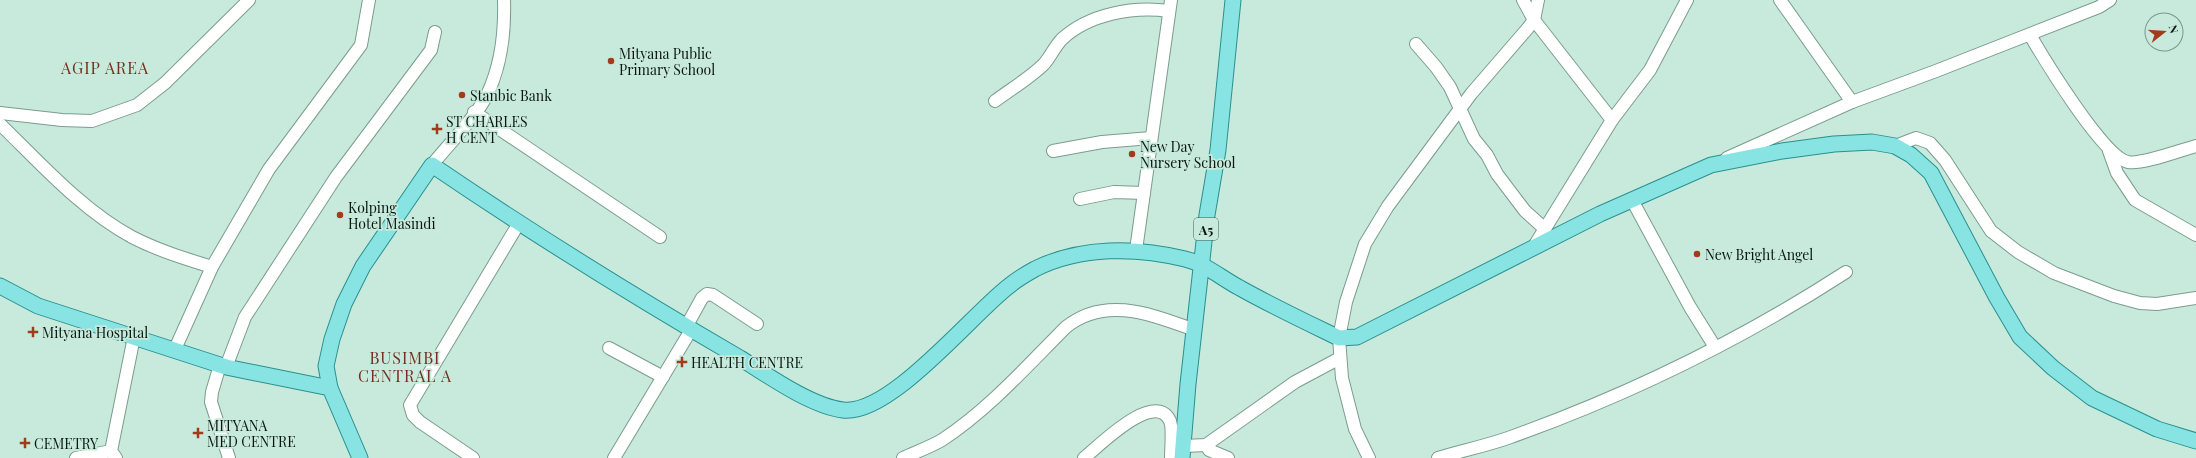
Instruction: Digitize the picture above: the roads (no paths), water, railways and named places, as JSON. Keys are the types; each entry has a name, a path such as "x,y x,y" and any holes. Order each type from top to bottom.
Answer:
{"main road":[{"name":"A5","path":"1183,452 1207,215 1218,150 1233,0"},
{"path":"360,458 330,388 326,366 332,339 344,304 363,266 432,165 519,224 688,329 800,394 844,410 859,408 878,401 931,361 1008,286 1036,269 1067,258 1108,251 1136,250 1176,257 1202,264 1238,287 1339,338 1357,336 1372,330 1632,200 1712,164 1782,151 1834,144 1872,142 1895,146 1911,155 1931,173 1996,298 2020,337 2053,368 2092,398 2157,429 2196,441"},
{"path":"0,286 38,306 175,349 223,366 330,388"}],"street":[{"path":"0,113 92,121 137,105 165,83 249,0"},
{"path":"175,349 212,267 270,169 361,45 369,0"},
{"path":"432,165 486,97 493,79 505,28 504,0"},
{"path":"1523,0 1534,20 1612,120"},
{"path":"1370,458 1356,429 1342,378 1339,338 1346,302 1365,244 1384,212 1471,94 1534,20 1538,0"},
{"path":"1532,250 1612,120 1650,70 1687,0"},
{"path":"1780,0 1852,102"},
{"path":"1712,164 1852,102 2030,35 2110,0"},
{"path":"995,101 1043,64 1061,41 1086,22 1106,15 1170,6 1136,250"},
{"path":"228,458 211,402 212,392 245,317 336,177 431,50 435,32"},
{"path":"2030,35 2052,73 2107,146 2119,159 2128,162 2140,162 2196,146"},
{"path":"1416,44 1436,67 1461,109 1474,138 1487,155 1497,174 1525,211 1545,229"},
{"path":"474,112 660,237"},
{"path":"0,124 51,175 113,225 139,240 178,256 212,267"},
{"path":"1052,151 1102,142 1151,138"},
{"path":"1895,146 1916,138 1930,143 1945,160 1991,231 2018,252 2054,273 2114,296 2140,302 2157,304 2196,298"},
{"path":"2107,146 2117,173 2134,200 2196,235"},
{"path":"1080,199 1114,192 1144,192"},
{"path":"1632,200 1690,307 1715,347"},
{"path":"473,458 420,422 413,415 410,405 519,224"},
{"path":"1438,458 1507,438 1606,400 1748,332 1846,272"},
{"path":"614,458 663,377 702,298 707,294 713,295 757,324"},
{"path":"903,458 940,441 960,427 994,399 1066,326 1078,317 1119,309 1140,312 1195,330"},
{"path":"76,458 113,454 134,337"},
{"path":"608,348 663,377"},
{"path":"1183,452 1206,445 1295,382 1340,358"},
{"path":"1084,458 1136,416 1155,410 1164,413 1171,422 1171,458"},
{"path":"1206,445 1209,450 1228,458"}],"place":[{"name":"Mityana Public Primary School","path":"611,61"},
{"name":"Stanbic Bank","path":"462,95"},
{"name":"ST CHARLES H CENT","path":"437,129"},
{"name":"New Day Nursery School","path":"1132,154"},
{"name":"Kolping Hotel Masindi","path":"340,215"},
{"name":"New Bright Angel","path":"1697,254"},
{"name":"Mityana Hospital","path":"33,332"},
{"name":"HEALTH CENTRE","path":"682,362"},
{"name":"MITYANA MED CENTRE","path":"198,433"},
{"name":"CEMETRY","path":"25,443"}],"district":[{"name":"AGIP AREA","path":"105,67"},
{"name":"BUSIMBI CENTRAL A","path":"405,366"}]}
